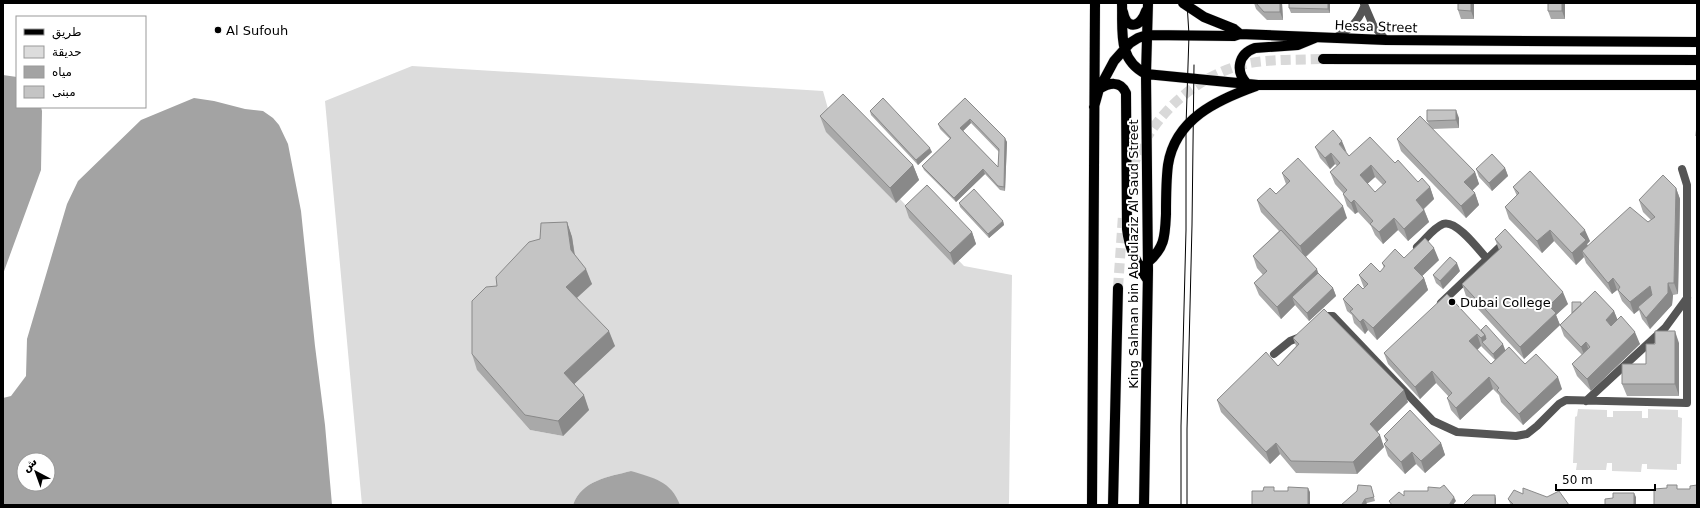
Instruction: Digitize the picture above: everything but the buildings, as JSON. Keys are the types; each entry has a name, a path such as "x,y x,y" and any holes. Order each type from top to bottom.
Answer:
{"main road":[{"path":"1092,505 1095,3"},
{"path":"1122,3 1124,17 1128,22 1133,24 1140,23 1143,19 1148,4"},
{"path":"1122,3 1124,50 1132,65 1146,74 1258,85 1697,85"},
{"path":"1183,3 1204,17 1234,29 1240,34"},
{"name":"King Salman bin Abdulaziz Al Saud Street","path":"1144,505 1148,263 1146,74 1148,4"},
{"name":"Hessa Street","path":"1094,107 1099,89 1114,61 1130,43 1147,35 1234,36 1240,34 1386,40 1697,42"},
{"path":"1247,84 1240,73 1239,66 1244,54 1249,50 1255,48 1298,45 1316,37"},
{"path":"1323,59 1697,60"},
{"path":"1099,89 1107,84 1116,84 1124,89 1126,93 1127,228 1133,256 1147,279"},
{"path":"1148,263 1156,255 1162,245 1165,233 1168,165 1178,138 1192,119 1208,107 1232,94 1258,85"},
{"path":"1113,505 1118,288"}],"street":[{"path":"1334,38 1342,34 1356,22 1364,5"},
{"path":"1364,5 1373,25 1386,40"},
{"path":"1274,354 1290,341 1311,330 1327,316 1333,316 1380,360 1433,421 1460,433 1522,435 1532,430 1563,401 1687,403 1687,184 1682,169"},
{"path":"1413,251 1438,227 1444,223 1449,223 1458,228 1487,259"},
{"path":"1432,310 1511,236"},
{"path":"1586,401 1665,328 1688,297"}],"green space":[{"path":"412,66 823,91 834,130 964,266 1012,275 1008,505 680,505 631,471 605,478 589,485 577,497 573,505 362,505 325,101","holes":["477,370 563,436 530,430"]},
{"path":"1578,409 1607,410 1607,417 1613,417 1613,411 1642,411 1642,418 1648,418 1648,409 1678,410 1678,417 1682,418 1681,464 1677,464 1677,470 1647,469 1647,464 1642,464 1641,472 1612,471 1612,463 1607,463 1606,470 1576,470 1577,463 1573,463 1575,417 1577,416"}],"water":[{"path":"3,75 16,77 16,108 41,108 42,111 41,170 3,274"},
{"path":"194,98 214,101 245,109 263,111 273,118 279,125 288,144 301,211 325,425 332,505 3,505 3,398 11,396 26,376 27,339 67,204 78,181 141,120"},
{"path":"631,471 654,479 667,486 672,491 680,505 573,505 577,497 589,485 605,478"}],"tunnel":[{"path":"1128,182 1135,161 1145,141 1158,122 1172,105 1208,78 1228,69 1250,63 1277,60 1323,59"},
{"path":"1118,288 1123,215"}],"tram line":[{"path":"1181,505 1181,426 1186,230 1186,126 1189,35 1187,3"},
{"path":"1187,505 1187,429 1194,65"}],"place":[{"name":"Al Sufouh","path":"218,30"},
{"name":"Dubai College","path":"1452,302"}]}
